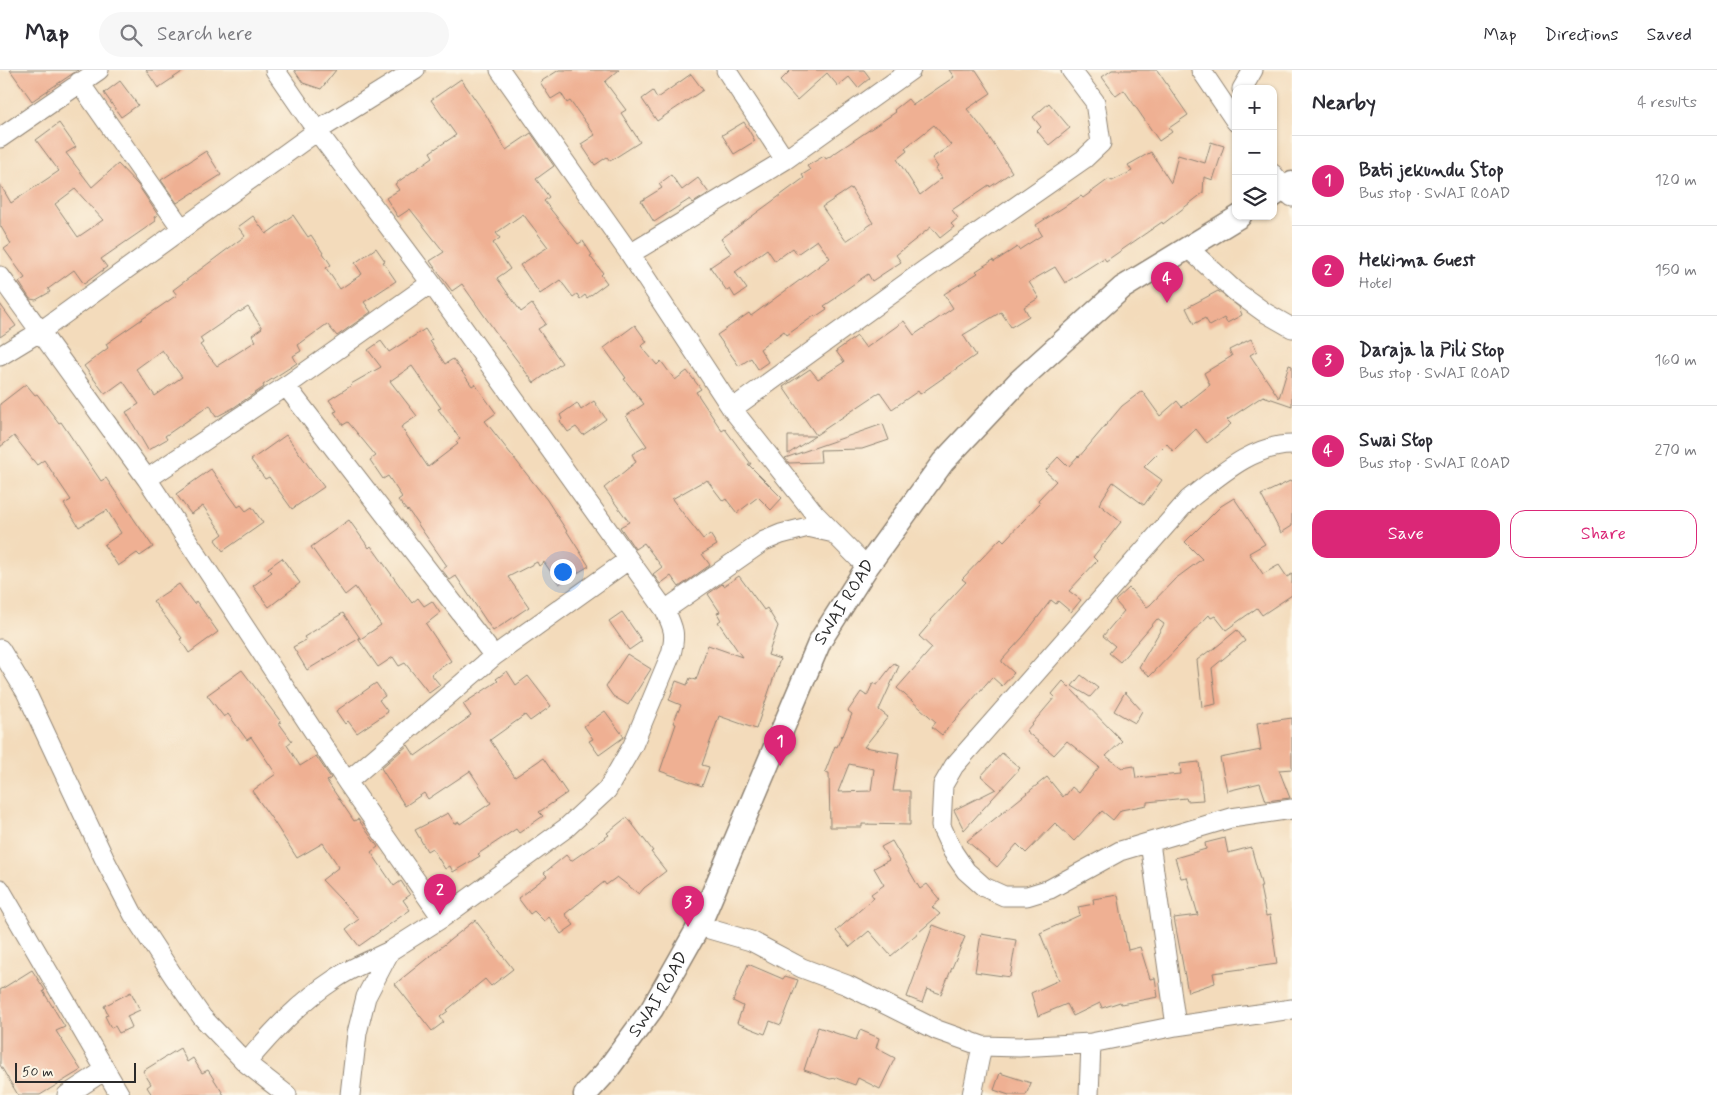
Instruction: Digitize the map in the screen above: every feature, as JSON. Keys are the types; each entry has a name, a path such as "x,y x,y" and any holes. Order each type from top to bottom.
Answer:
{"street":[{"path":"0,138 99,70"},
{"path":"246,1063 279,1024 322,988 337,978 390,951 442,918 566,828 607,790 633,745 671,654 675,639 672,625 665,610 431,283 317,132 275,70"},
{"path":"0,356 41,331 317,132 415,70"},
{"path":"500,70 630,254 732,409 815,514 867,567"},
{"path":"726,70 785,160"},
{"path":"630,254 785,160 911,70"},
{"path":"732,409 934,263 1084,159 1101,143 1095,102 1071,70"},
{"path":"1201,70 1232,109"},
{"path":"1244,85 1253,70"},
{"path":"79,82 182,229"},
{"name":"SWAI ROAD","path":"585,1095 605,1074 652,1010 699,926 820,641 867,567 943,462 1019,381 1122,288 1234,220"},
{"path":"1188,248 1242,296 1264,312 1292,328"},
{"path":"0,276 147,479 347,782 442,918"},
{"path":"147,479 286,386 431,283"},
{"path":"286,386 494,656"},
{"path":"1292,445 1283,445 1254,454 1226,471 1189,499 954,766 943,785 941,826 953,852 966,871 984,887 1004,896 1027,896 1050,889 1120,851 1232,818 1292,809"},
{"path":"665,610 764,541 781,534 808,527 834,533"},
{"path":"347,782 494,656 628,560"},
{"path":"0,648 26,692 104,858 133,914 202,1017 246,1063 287,1095"},
{"path":"1150,843 1176,1026"},
{"path":"0,889 120,1095"},
{"path":"699,926 751,942 802,968 847,985 937,1030 982,1046 1020,1047 1091,1044 1176,1026 1292,1009"},
{"path":"350,1095 357,1033 366,997 390,951"},
{"path":"1089,1095 1091,1044"},
{"path":"972,1095 982,1046"},
{"path":"67,1095 105,1070"}],"building":[{"path":"10,70 78,70 32,101"},
{"path":"146,70 185,70 158,88"},
{"path":"294,70 336,70 321,89 303,83"},
{"path":"559,70 619,70 605,82 626,110 621,113 640,142 610,161 607,157 595,165 581,144 595,135 570,101 567,103 561,93 551,99 540,82"},
{"path":"791,70 864,70 870,78 858,88 849,77 838,86 827,73 797,100 780,81"},
{"path":"949,70 976,70 991,93 967,109 985,131 1012,172 952,210 958,218 951,224 954,227 940,238 931,227 896,255 901,262 872,281 868,274 824,306 827,309 787,335 784,331 760,349 768,362 758,369 751,358 739,366 717,335 749,313 751,316 830,258 817,240 797,254 793,248 775,261 767,249 735,272 747,289 735,297 730,289 727,291 710,267 731,253 721,239 804,178 802,175 810,170 807,166 824,156 826,159 896,112 894,110 908,99 913,105 954,77","holes":["934,125 951,145 932,158 938,167 935,169 942,178 920,195 897,159 907,151 905,148","851,188 873,223 846,241 822,207"]},
{"path":"1112,70 1157,70 1188,115 1169,128 1172,132 1159,141 1124,90 1116,96 1102,77"},
{"path":"691,74 703,90 657,121 642,99 653,91 657,98"},
{"path":"461,79 486,115 506,150 531,133 554,166 536,179 549,197 544,201 578,244 583,241 607,283 587,298 585,295 580,299 577,294 573,297 560,280 540,294 520,265 548,247 523,214 496,233 500,238 493,243 510,269 497,278 521,312 532,304 546,324 538,329 562,363 534,383 462,284 452,291 430,261 444,252 410,209 398,217 386,198 399,190 395,184 433,157 430,152 456,135 431,100"},
{"path":"120,81 138,105 121,117 104,93"},
{"path":"1049,103 1070,128 1049,145 1037,131 1041,127 1033,117"},
{"path":"744,122 755,141 734,154 722,135"},
{"path":"59,123 76,147 66,153 92,187 118,164 138,185 158,215 154,217 156,221 101,259 107,267 84,284 74,270 48,289 50,292 36,300 30,299 19,282 25,278 4,249 11,244 0,225 0,184 11,203 59,171 36,140","holes":["75,189 103,220 78,237 55,204"]},
{"path":"1211,142 1224,146 1213,180 1204,177 1203,193 1163,224 1162,222 1106,261 1104,258 1065,283 1055,267 1029,282 1039,298 1024,307 1029,316 1011,327 1001,312 963,335 976,355 920,394 918,391 892,409 880,392 816,435 783,387 810,369 818,379 844,362 836,351 857,336 866,348 904,321 914,335 953,308 944,294 978,273 976,271 993,260 994,262 1017,247 1019,250 1042,235 1036,225 1081,196 1083,198 1109,179 1112,181 1132,171 1128,165 1151,152 1171,183 1178,155 1205,163"},
{"path":"206,151 221,175 177,203 161,180"},
{"path":"671,175 682,190 698,178 709,193 693,203 690,199 654,222 641,201 662,188 659,184"},
{"path":"293,215 308,237 311,235 331,265 326,268 340,289 362,274 355,263 376,248 396,281 364,302 371,312 337,336 327,324 298,345 301,351 293,356 297,363 263,385 264,387 216,417 210,405 165,436 167,439 148,450 126,412 139,404 123,381 105,394 84,366 108,348 106,344 177,295 173,290 245,236 238,227 253,216 266,234","holes":["248,307 262,328 252,335 256,341 217,366 200,345 203,343 200,338 239,311","162,350 182,377 155,396 136,369"]},
{"path":"1218,291 1239,307 1242,315 1227,323 1224,318 1210,326 1205,318 1194,324 1186,308"},
{"path":"0,304 16,326 0,337"},
{"path":"635,325 647,342 641,346 657,365 661,361 675,380 687,371 701,389 696,392 722,431 725,429 751,464 748,464 782,498 771,510 758,497 737,513 726,499 723,501 707,480 672,499 703,539 710,534 717,545 702,554 710,565 679,587 671,576 660,584 653,574 662,567 644,543 635,549 620,527 629,522 604,488 636,462 632,454 647,446 626,416 644,404 624,379 626,378 604,348"},
{"path":"425,329 432,340 430,341 445,364 453,359 472,386 475,384 496,413 485,421 547,500 589,566 559,584 544,562 539,566 537,562 508,577 529,607 493,631 456,576 450,580 442,570 447,566 408,510 398,500 402,497 388,476 383,479 370,460 376,456 348,422 343,425 334,412 337,411 329,400 351,384 381,367 368,350 381,341 389,352","holes":["412,366 441,408 438,409 460,439 456,442 458,444 428,467 401,427 417,416 390,381"]},
{"path":"1251,339 1257,351 1250,355 1279,398 1289,365 1292,366 1292,406 1263,396 1227,420 1231,424 1207,443 1196,429 1173,451 1167,444 1144,467 1162,480 1144,505 1113,482 1099,504 1121,522 1093,557 1097,561 1069,591 1081,600 1071,612 1058,601 1056,604 1051,600 1023,637 1002,660 1014,673 1002,686 992,677 942,735 932,727 936,722 897,688 932,648 919,636 966,582 962,579 1001,538 1004,541 1040,503 1038,500 1056,481 1045,471 1058,457 1068,467 1079,457 1122,406 1142,391 1160,416 1177,401 1182,407 1210,385 1204,373 1232,356 1229,350"},
{"path":"26,384 35,395 37,394 59,423 61,422 101,481 106,478 153,547 140,556 137,553 118,566 104,545 121,533 107,510 79,527 64,504 71,500 44,460 37,465 14,436 0,447 0,404"},
{"path":"594,401 606,419 583,435 576,427 568,432 560,421 562,419 560,415 577,403 581,410"},
{"path":"883,424 889,440 862,449 820,450 821,462 789,463 785,458"},
{"path":"286,435 324,487 292,509 269,477 265,479 251,460"},
{"path":"788,436 815,436 788,454"},
{"path":"211,469 238,507 241,505 246,511 252,507 263,523 223,551 215,540 223,534 203,506 191,514 176,494"},
{"path":"1292,480 1292,526 1281,533 1261,495"},
{"path":"1234,498 1265,544 1249,553 1263,574 1279,565 1287,577 1292,574 1292,595 1262,615 1257,608 1226,630 1215,616 1211,618 1209,615 1150,676 1139,667 1164,624 1157,619 1120,662 1109,653 1115,646 1103,636 1124,611 1115,601 1129,588 1147,607 1150,605 1175,579 1202,559 1185,542 1221,506"},
{"path":"349,520 369,548 371,546 412,603 418,598 424,606 432,601 440,613 426,624 451,661 431,674 440,685 429,693 405,663 399,666 393,657 378,667 359,640 381,625 355,587 345,595 311,547"},
{"path":"282,558 300,583 269,607 253,586 272,572 268,568"},
{"path":"739,576 764,610 767,608 778,626 768,655 780,659 756,729 719,716 702,765 709,767 702,786 660,771 676,724 673,723 681,705 669,700 676,681 687,685 690,678 696,680 708,645 742,657 718,622 721,620 717,613 720,612 708,594 722,584 724,586"},
{"path":"179,584 194,604 196,601 218,632 189,653 180,639 182,638 153,601"},
{"path":"622,612 642,641 629,650 609,621"},
{"path":"343,613 360,638 307,670 293,647 306,640 304,637"},
{"path":"1237,630 1245,641 1212,668 1216,704 1202,707 1197,660"},
{"path":"627,654 651,669 628,705 613,696 606,686"},
{"path":"894,663 899,666 879,710 888,717 864,747 899,753 893,791 910,791 910,825 862,824 862,827 830,827 829,773 825,772 835,746 837,747 843,736 852,714 848,711 861,692 867,696 873,683 877,685","holes":["849,764 874,769 871,791 838,792"]},
{"path":"242,670 281,722 279,723 292,741 287,745 300,766 316,756 331,778 327,781 354,821 358,819 378,847 371,852 394,886 401,881 410,895 403,900 410,910 359,946 346,929 359,919 322,880 339,867 323,843 297,858 252,791 276,774 251,737 247,740 228,714 224,717 207,695"},
{"path":"507,671 516,685 528,676 551,706 530,721 525,715 490,740 515,777 543,758 567,793 539,812 543,816 519,833 516,829 478,854 480,856 453,872 450,866 445,869 432,848 427,851 415,830 448,813 455,824 459,822 460,824 491,803 470,771 428,799 424,793 405,806 381,768 408,745 415,756 471,716 463,704 498,681 496,679"},
{"path":"1081,675 1098,688 1090,697 1072,686"},
{"path":"1063,681 1122,741 1106,756 1122,768 1134,766 1136,778 1181,774 1180,764 1199,762 1203,800 1187,801 1186,798 1147,802 1147,805 1121,810 1113,820 1102,811 1074,841 1055,823 1026,853 1017,844 997,867 967,841 1047,777 1063,797 1072,787 1079,793 1099,767 1067,741 1054,755 1026,731 1055,697 1052,694"},
{"path":"376,683 385,696 379,700 388,712 357,733 348,721 345,724 336,711"},
{"path":"1125,692 1142,711 1135,723 1114,711"},
{"path":"605,711 624,737 599,755 589,741 593,739 584,726"},
{"path":"1292,718 1292,769 1279,770 1290,798 1266,801 1260,783 1227,791 1220,758 1261,750 1257,723"},
{"path":"1002,753 1020,768 964,830 954,810 996,789 981,776"},
{"path":"627,817 666,871 639,894 617,877 606,885 604,882 565,914 574,925 561,934 549,917 544,921 534,911 530,914 518,898 547,876 544,873 566,855 571,861 609,835 607,833"},
{"path":"1225,838 1228,853 1251,847 1262,887 1260,887 1266,916 1270,915 1277,964 1213,973 1215,983 1188,992 1174,918 1198,915 1187,877 1181,878 1175,858 1206,849 1205,843"},
{"path":"892,841 920,889 927,884 940,900 932,907 940,914 891,956 869,931 850,947 836,931 874,898 871,894 884,885 874,868 889,860 881,847"},
{"path":"1118,895 1128,950 1140,947 1150,979 1155,978 1158,997 1121,1004 1120,1002 1102,1008 1100,1003 1073,1016 1067,1004 1038,1016 1031,993 1059,980 1040,933 1080,915 1078,907 1094,904 1093,899"},
{"path":"475,920 513,969 491,986 485,979 447,1010 440,1017 444,1022 432,1031 395,984"},
{"path":"933,925 965,937 941,994 927,989 922,1003 907,997"},
{"path":"981,934 1016,940 1010,977 975,972"},
{"path":"748,964 783,979 785,976 798,980 781,1025 770,1021 765,1034 737,1023 743,1006 733,1001"},
{"path":"32,970 65,1027 56,1031 81,1070 40,1095 18,1095 0,1065 0,990"},
{"path":"131,992 140,1010 127,1016 132,1027 119,1033 115,1026 111,1028 105,1016 108,1015 104,1006"},
{"path":"818,1027 856,1040 860,1030 879,1038 876,1048 895,1058 880,1089 858,1078 855,1085 804,1070"},
{"path":"180,1048 187,1062 193,1058 202,1073 208,1070 224,1095 152,1095 147,1087 151,1084 143,1071"},
{"path":"1000,1073 1031,1083 1026,1095 1009,1095 994,1090"}],"place":[{"name":"Swai Stop","path":"1167,303"},
{"name":"Bati jekundu Stop","path":"780,766"},
{"name":"Hekima Guest","path":"440,915"},
{"name":"Daraja la Pili Stop","path":"688,927"}]}
